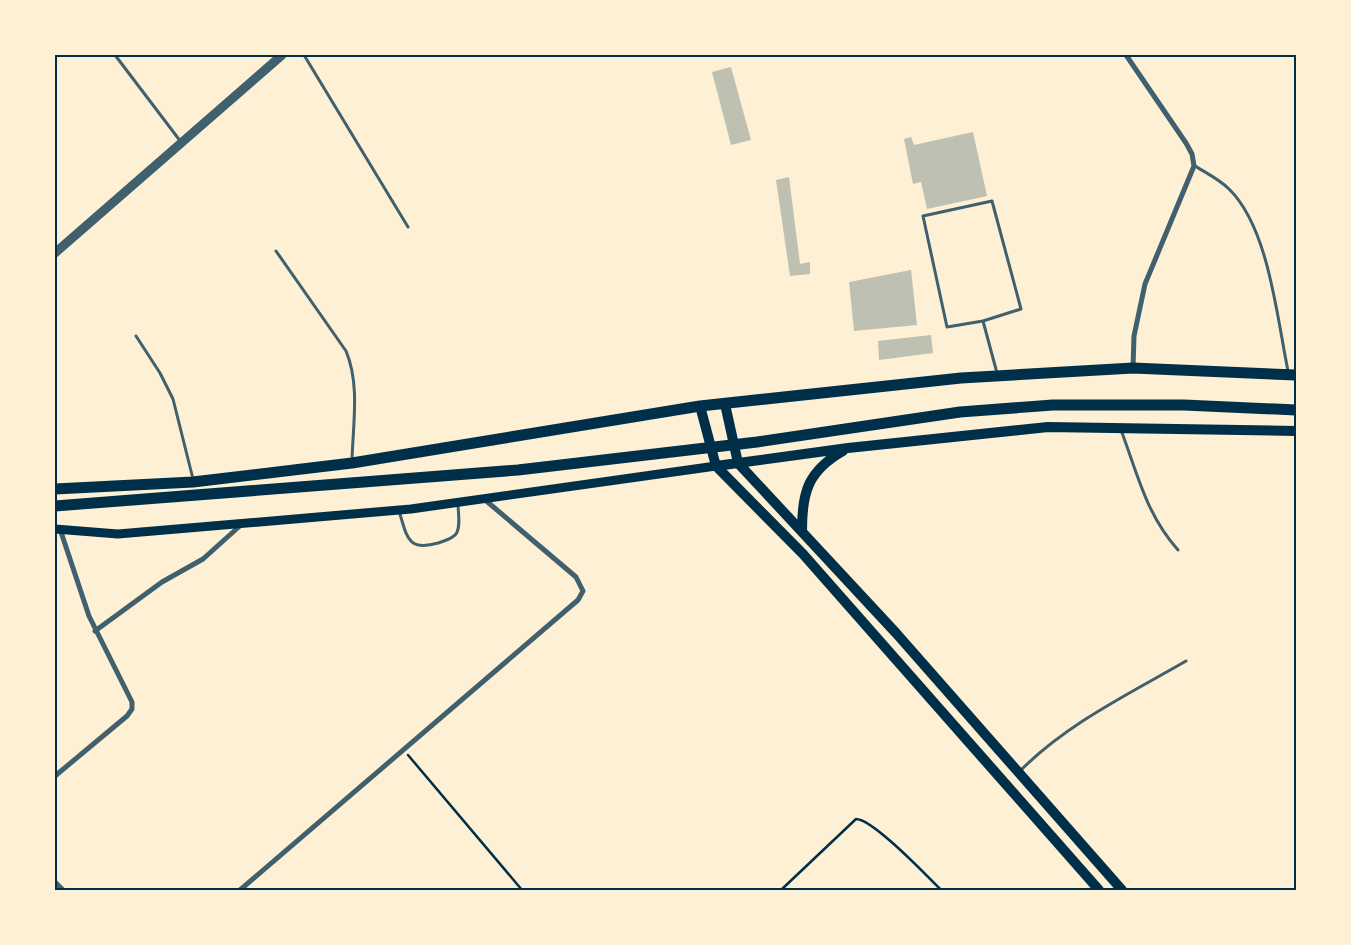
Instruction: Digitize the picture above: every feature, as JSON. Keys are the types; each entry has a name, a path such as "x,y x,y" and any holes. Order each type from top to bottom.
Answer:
{"highway":[{"path":"55,489 193,482 352,463 700,406 961,378 1133,368 1292,375"},
{"path":"55,506 518,470 757,442 960,412 1053,405 1184,405 1296,410"}],"main road":[{"path":"725,404 738,463 802,530 1122,890"},
{"path":"700,406 716,466 803,554 1099,890"},
{"path":"57,529 118,534 399,510 848,448 1048,427 1121,430 1296,431"},
{"path":"802,530 806,492 811,478 829,459 848,448"}],"street":[{"path":"55,253 282,55"},
{"path":"1126,55 1186,143 1192,154 1194,166 1145,284 1134,336 1133,368"},
{"path":"240,890 578,600 583,591 576,577 483,499"},
{"path":"95,631 162,582 204,559 243,524"},
{"path":"55,776 132,709 130,694 95,631 57,529"},
{"path":"55,882 63,890"}],"lane":[{"path":"115,55 181,143"},
{"path":"304,55 408,227"},
{"path":"1194,166 1231,190 1255,228 1266,261 1292,375"},
{"path":"992,201 1021,308 983,321 947,327 923,216 992,201"},
{"path":"276,251 346,351 351,364 354,384 352,463"},
{"path":"983,321 998,376"},
{"path":"136,336 160,373 173,399 193,482"},
{"path":"1121,430 1151,513 1160,529 1178,550"},
{"path":"399,510 411,541 416,546 425,546 447,540 456,534 458,529 458,503"},
{"path":"1018,773 1045,746 1076,725 1186,661"}],"path":[{"path":"404,750 522,890"},
{"path":"781,890 856,819 865,821 883,836 941,890"}],"building":[{"path":"731,67 751,140 731,145 712,72"},
{"path":"973,132 987,196 927,209 921,182 913,184 904,139 911,137 914,145"},
{"path":"789,177 800,264 810,262 810,274 790,276 776,180"},
{"path":"911,270 917,325 854,331 849,282"},
{"path":"931,335 933,353 879,360 878,341"}]}
